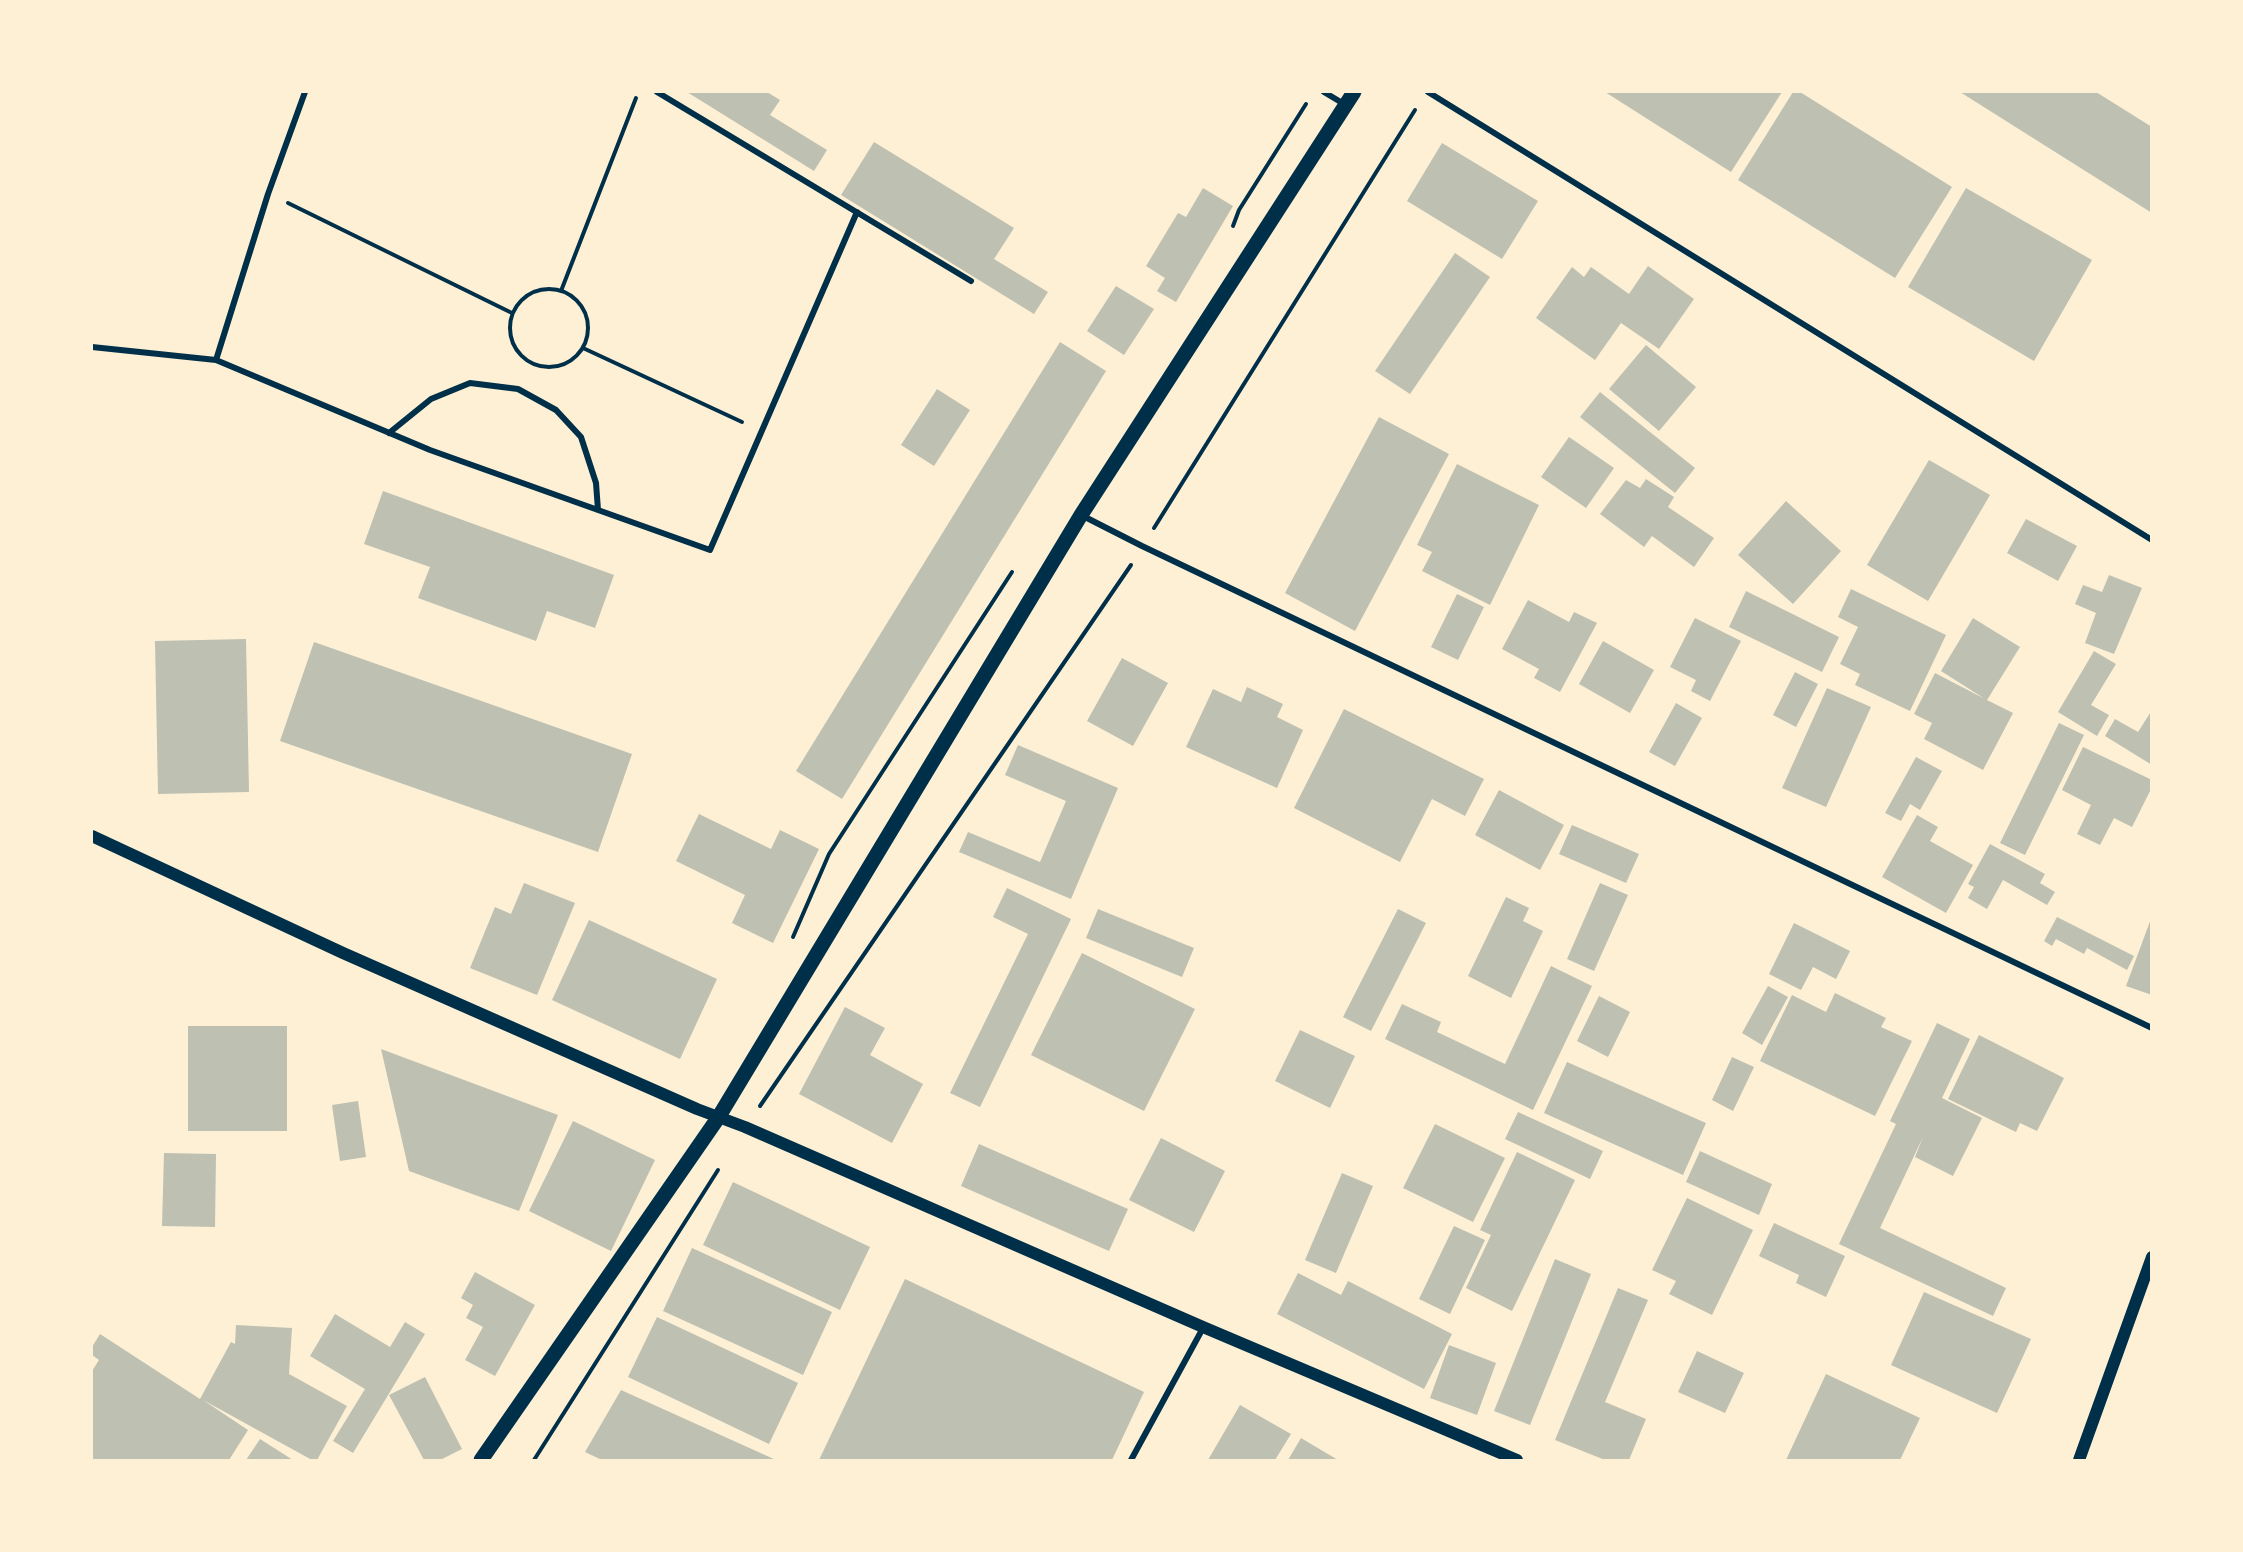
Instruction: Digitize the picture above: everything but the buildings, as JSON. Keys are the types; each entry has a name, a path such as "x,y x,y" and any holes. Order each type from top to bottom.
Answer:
{"main road":[{"path":"481,1461 718,1118 1081,515 1354,92"},
{"path":"92,836 343,953 718,1118 745,1127 1517,1461"},
{"path":"2079,1461 2151,1257"}],"street":[{"path":"216,360 268,194 305,92"},
{"path":"657,92 971,281"},
{"path":"1324,92 1345,105"},
{"path":"1428,92 2151,540"},
{"path":"92,347 216,360 430,450 710,550 857,212"},
{"path":"388,432 431,399 470,383 518,389 556,410 581,437 596,483 598,510"},
{"path":"1081,515 2151,1028"},
{"path":"1131,1461 1203,1327"}],"path":[{"path":"561,291 639,92"},
{"path":"745,1127 1115,590 1416,109"},
{"path":"268,194 512,313"},
{"path":"538,290 561,291 580,304 585,314 587,336 576,357 566,364 542,367 521,356 514,347 510,336 512,313 527,295 538,290"},
{"path":"583,347 762,431"},
{"path":"534,1461 720,1167"}]}
